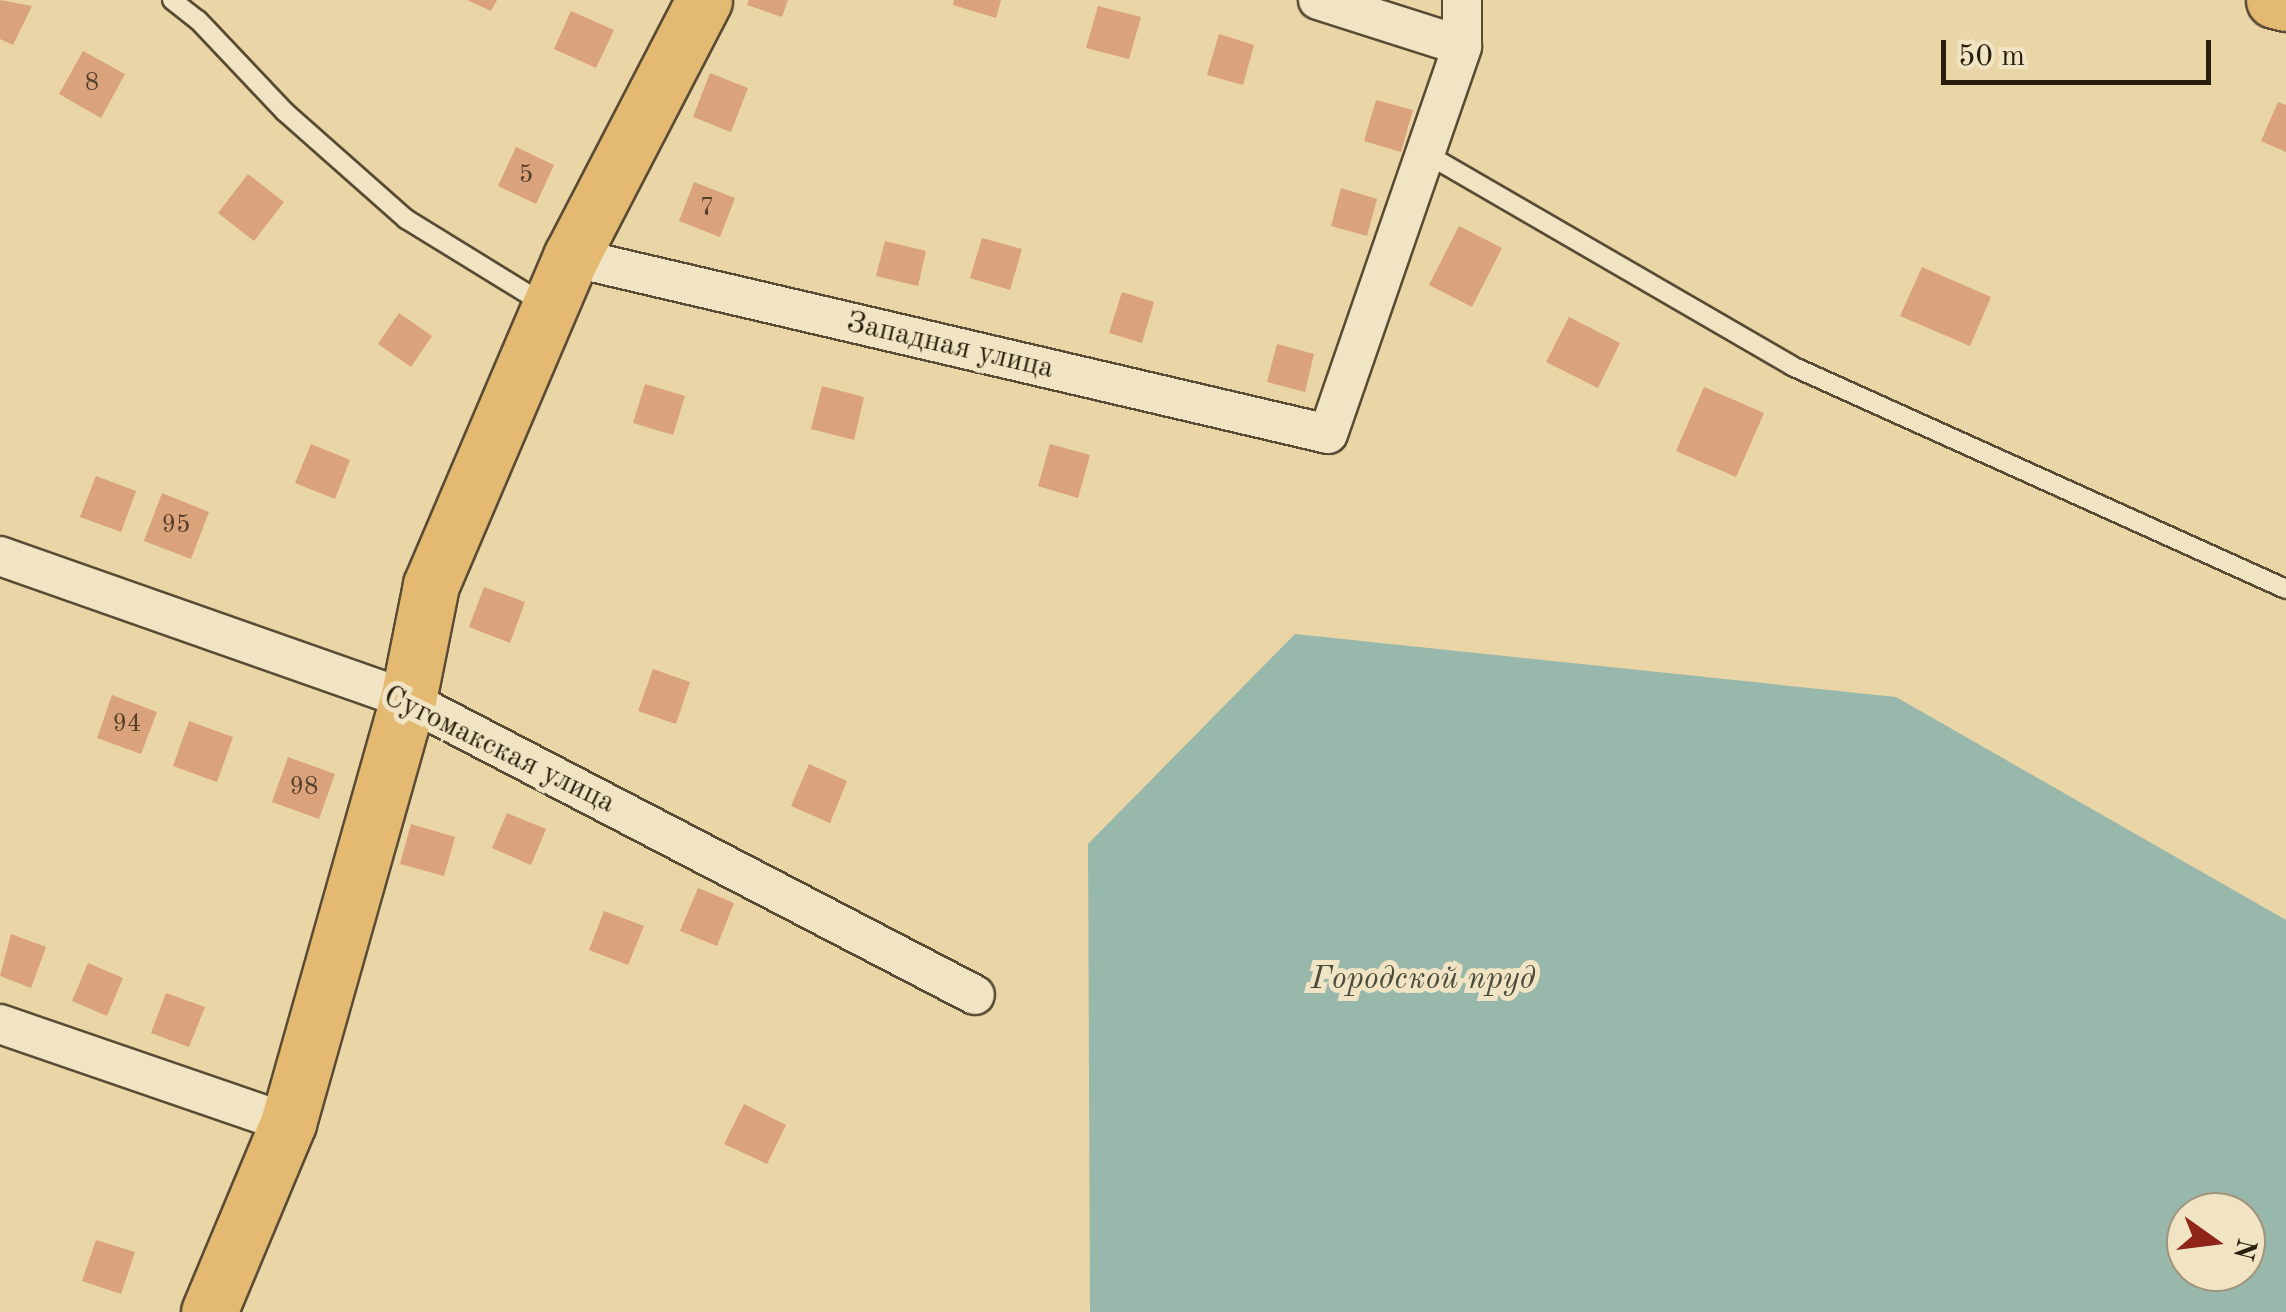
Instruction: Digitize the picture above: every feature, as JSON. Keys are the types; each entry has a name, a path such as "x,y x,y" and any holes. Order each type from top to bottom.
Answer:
{"main road":[{"path":"209,1312 288,1122 408,700 431,585 571,257 704,0"},
{"path":"2274,0 2286,3"}],"street":[{"path":"1318,0 1462,46"},
{"path":"1425,154 1462,46 1462,0"},
{"name":"Западная улица","path":"571,257 1328,434 1425,154"},
{"name":"Сугомакская улица","path":"0,556 408,700 975,995"},
{"path":"0,1024 288,1122"}],"lane":[{"path":"172,0 198,20 286,112 406,219 549,306"},
{"path":"1425,154 1792,366 2286,588"}],"water":[{"name":"Городской пруд","path":"1295,634 1896,697 2286,920 2286,1312 1090,1312 1088,844"}],"building":[{"path":"0,0 32,6 13,45 0,39"},
{"path":"467,0 497,0 491,11"},
{"path":"749,0 788,0 782,17 747,5"},
{"path":"954,0 1001,0 996,18 953,5"},
{"path":"1098,6 1141,17 1129,59 1086,48"},
{"path":"571,11 614,30 596,68 554,49"},
{"path":"1219,34 1254,45 1243,85 1207,75"},
{"path":"83,51 125,74 101,118 59,94"},
{"path":"710,73 748,88 731,132 693,117"},
{"path":"1376,100 1413,110 1401,152 1364,141"},
{"path":"2278,102 2286,105 2286,152 2261,141"},
{"path":"516,147 554,165 536,204 498,186"},
{"path":"248,174 284,202 254,241 218,213"},
{"path":"694,182 735,198 720,237 679,221"},
{"path":"1341,188 1377,199 1367,236 1331,226"},
{"path":"1459,226 1502,248 1472,307 1429,285"},
{"path":"982,238 1022,249 1010,290 970,278"},
{"path":"885,241 926,251 918,286 876,276"},
{"path":"1922,267 1991,297 1970,346 1900,316"},
{"path":"1122,292 1154,302 1142,343 1109,333"},
{"path":"399,313 432,336 411,367 378,344"},
{"path":"1569,317 1620,343 1598,388 1546,362"},
{"path":"1277,344 1314,354 1305,392 1267,382"},
{"path":"645,384 685,396 673,435 633,423"},
{"path":"822,386 864,397 854,440 811,429"},
{"path":"1704,387 1764,413 1736,477 1676,451"},
{"path":"311,444 350,460 335,499 295,483"},
{"path":"1050,444 1090,455 1078,498 1038,486"},
{"path":"96,476 136,491 121,532 80,517"},
{"path":"162,493 209,512 191,559 144,541"},
{"path":"484,587 525,602 510,643 469,627"},
{"path":"653,669 690,682 676,724 638,711"},
{"path":"112,695 157,712 141,754 97,738"},
{"path":"189,721 233,737 217,782 173,766"},
{"path":"288,757 335,774 319,819 272,802"},
{"path":"809,764 847,781 830,823 791,806"},
{"path":"507,813 546,829 531,865 492,848"},
{"path":"411,824 455,837 444,876 400,864"},
{"path":"698,888 734,903 717,946 680,931"},
{"path":"604,911 644,926 628,965 589,950"},
{"path":"11,934 46,947 31,988 0,976"},
{"path":"88,963 123,978 107,1016 72,1001"},
{"path":"166,993 205,1007 189,1047 151,1033"},
{"path":"744,1104 786,1125 767,1164 724,1144"},
{"path":"96,1240 135,1252 121,1294 82,1281"}]}
